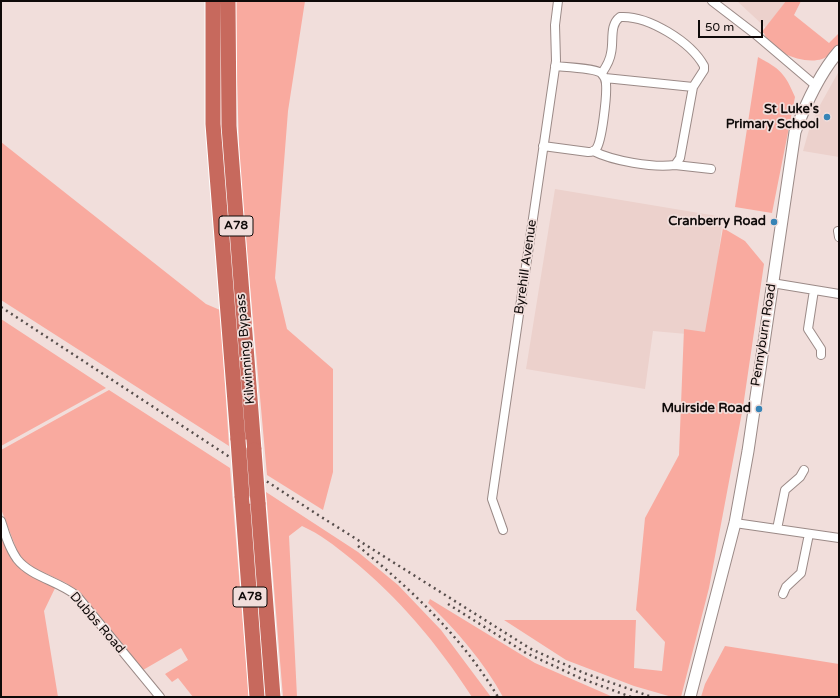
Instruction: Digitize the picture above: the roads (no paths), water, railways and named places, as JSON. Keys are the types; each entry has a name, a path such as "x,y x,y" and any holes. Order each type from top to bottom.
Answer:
{"highway":[{"name":"Kilwinning Bypass","path":"212,1 214,124 257,697"},
{"name":"Kilwinning Bypass","path":"228,1 229,126 273,697"}],"street":[{"name":"Byrehill Avenue","path":"503,530 492,499 555,66 558,1"},
{"path":"712,1 755,34 816,85"},
{"path":"543,146 588,152 597,148 606,99 603,76 612,52 613,26 620,17 630,17 656,24 676,38 702,62 704,70 693,87 680,158 675,165"},
{"name":"Pennyburn Road","path":"690,696 735,523 795,132 803,110 816,85 830,62 839,51"},
{"path":"555,66 598,71 603,76 693,87"},
{"path":"593,151 601,155 620,160 645,164 675,165 711,169"},
{"path":"772,283 839,294"},
{"path":"814,290 808,329 821,349 821,355"},
{"path":"777,529 785,490 800,477 804,470"},
{"name":"Dubbs Road","path":"1,521 8,541 17,559 24,566 64,586 77,596 160,697"},
{"path":"735,523 839,538"},
{"path":"783,594 786,587 801,573 809,534"}],"railway":[{"path":"1,307 315,513 531,649 584,673 652,697"},
{"path":"358,546 417,597 452,634 469,654 498,697"},
{"path":"448,604 526,653 580,678 631,697"}],"place":[{"name":"St Luke's Primary School","path":"827,117"},
{"name":"Cranberry Road","path":"774,222"},
{"name":"Muirside Road","path":"759,409"}]}
